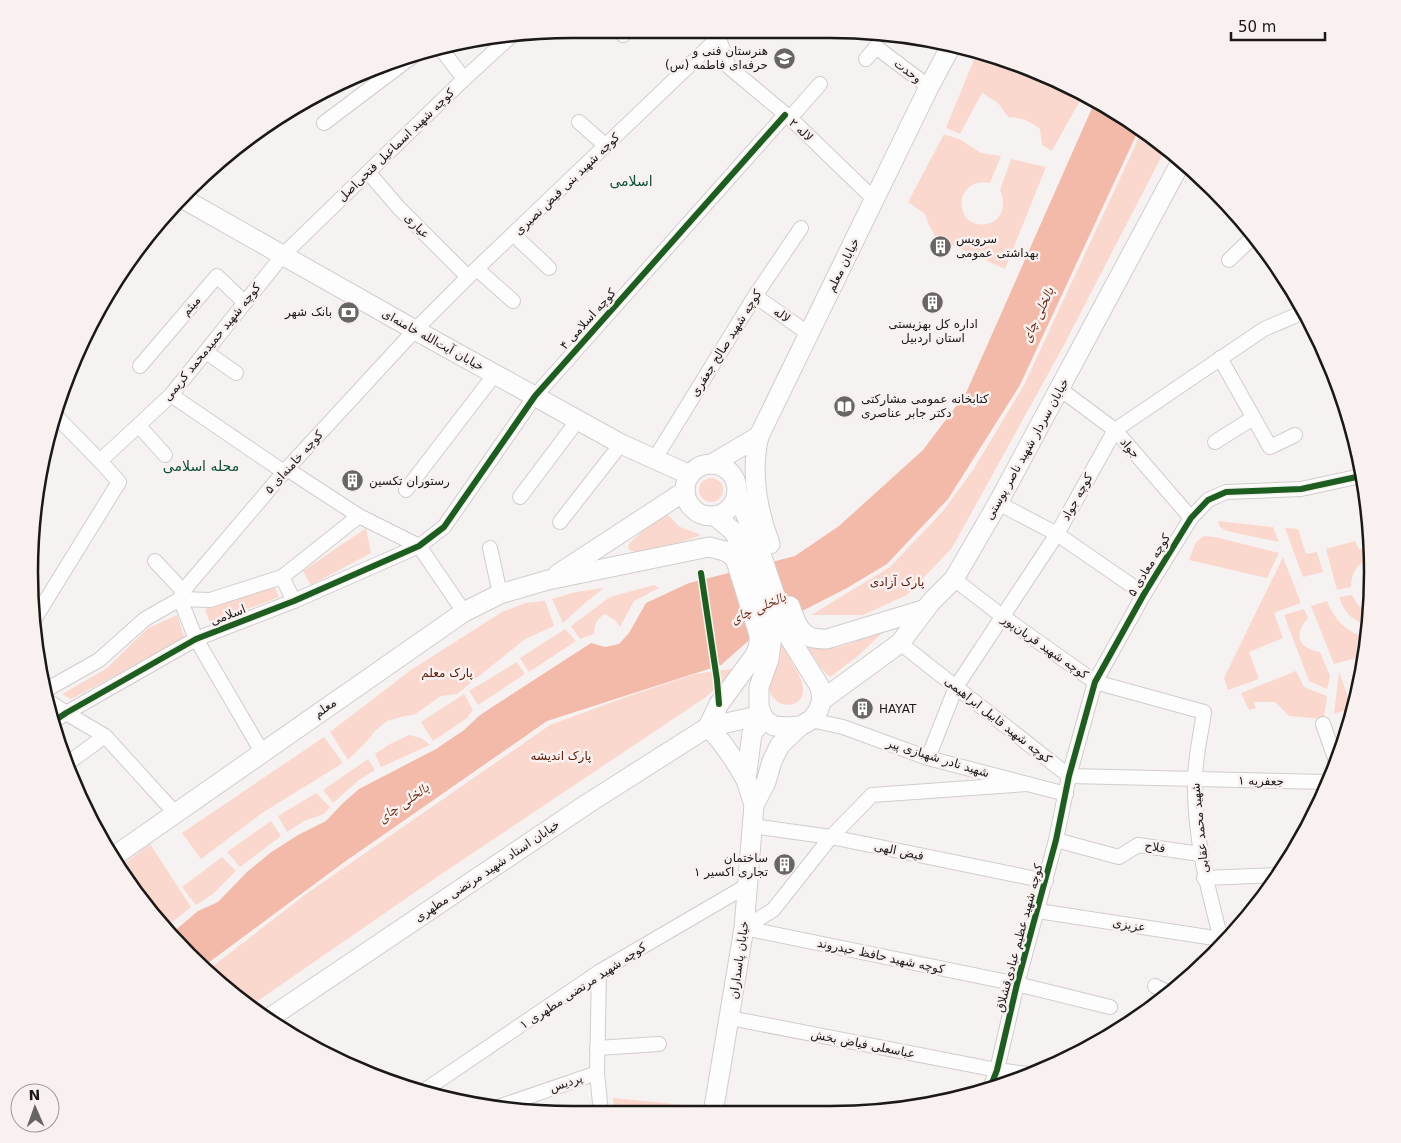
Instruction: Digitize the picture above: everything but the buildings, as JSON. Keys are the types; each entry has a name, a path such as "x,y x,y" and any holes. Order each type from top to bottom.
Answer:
{"main road":[{"name":"خیابان معلم","path":"753,553 759,509 755,477 755,453 759,436 948,51"},
{"name":"خیابان سردار شهید ناصر پوستی","path":"822,700 900,643 926,609 954,579 998,503 1178,167"},
{"name":"خیابان آیت‌الله خامنه‌ای","path":"187,201 415,330 621,444 654,460 687,483"},
{"path":"712,464 759,436"},
{"path":"548,580 687,483 696,469 704,465 720,466 733,476 736,483 753,553 777,627 769,659 759,687 759,707 763,717 774,726 787,728 805,723"},
{"path":"687,483 687,500 691,507 698,513 706,516 715,516 731,508 737,492"},
{"path":"715,516 733,531 753,553 777,627 789,637 820,686 822,700 818,711 780,744 772,761 766,782 754,805"},
{"path":"548,580 709,547 725,551 753,553"},
{"name":"معلم","path":"118,853 464,612 500,594 548,580"},
{"path":"708,727 719,704 756,655 759,645 777,627 800,629 810,637 827,639 926,609"},
{"path":"708,727 763,717"},
{"path":"746,780 752,733 763,717"},
{"path":"708,727 734,758 746,780 754,805"},
{"name":"خیابان استاد شهید مرتضی مطهری","path":"274,1015 587,804 708,727"},
{"name":"خیابان پاسداران","path":"713,1106 744,928 754,805"}],"street":[{"name":"کوچه شهید بنی فیض نصیری","path":"415,330 606,146 711,38"},
{"name":"لاله ۲","path":"718,38 728,68 788,116 875,200"},
{"name":"کوچه شهید اسماعیل فتحی‌اصل","path":"283,255 505,42"},
{"name":"وحدت","path":"866,59 876,46 929,87"},
{"path":"445,53 464,79"},
{"path":"324,123 399,66"},
{"name":"کوچه اسلامی ۴","path":"419,546 444,527 534,396 788,116 820,84"},
{"path":"580,122 606,146"},
{"name":"عیاری","path":"368,172 399,208 473,274 513,300"},
{"name":"کوچه شهید صالح جعفری","path":"654,460 755,296 801,228"},
{"path":"514,235 549,268"},
{"path":"1229,260 1249,241"},
{"name":"کوچه شهید حمیدمحمد کریمی","path":"100,461 171,396 283,255"},
{"name":"میثم","path":"140,366 217,276 245,303"},
{"name":"لاله","path":"755,296 809,334"},
{"name":"کوچه جواد","path":"928,758 956,687 1057,534 1115,430 1264,329 1297,315"},
{"name":"کوچه خامنه‌ای ۵","path":"181,595 285,471 415,330"},
{"path":"206,352 236,373"},
{"path":"1220,358 1270,447 1295,435"},
{"path":"406,490 495,374"},
{"name":"جواد","path":"1060,389 1115,430 1191,518"},
{"path":"171,396 285,471 359,516 419,546 464,612"},
{"path":"1214,442 1253,418"},
{"path":"39,611 119,482 60,420"},
{"path":"520,497 578,420"},
{"path":"139,426 165,455"},
{"path":"560,522 621,444"},
{"name":"کوچه معادی ۵","path":"1066,794 1069,776 1095,682 1144,594 1191,518 1208,500 1226,492 1301,489 1355,477"},
{"path":"998,503 1057,534 1144,594"},
{"path":"51,687 99,660 145,619 181,595 210,600 282,577 359,516"},
{"name":"اسلامی","path":"59,719 196,639 294,601 419,546"},
{"path":"490,548 500,594"},
{"path":"155,561 181,595 196,639 262,752"},
{"path":"282,577 294,601"},
{"name":"کوچه شهید قربان‌پور","path":"954,579 1002,616 1095,682 1204,712"},
{"name":"کوچه شهید قابیل ابراهیمی","path":"900,643 1069,776"},
{"path":"55,705 105,736 176,814"},
{"name":"شهید محمد عقابی","path":"1204,712 1194,779 1200,854 1204,878 1220,935"},
{"name":"شهید نادر شهبازی پیر","path":"805,723 843,727 928,758 1066,794"},
{"path":"1324,724 1332,750"},
{"path":"72,760 105,736"},
{"path":"1069,776 1194,779"},
{"name":"جعفریه ۱","path":"1194,779 1320,782"},
{"path":"744,928 773,910 831,837 872,795 1027,784"},
{"name":"کوچه شهید عظیم عبادی‌قشلاق","path":"993,1079 1017,984 1046,881 1066,794"},
{"name":"فیض الهی","path":"752,826 831,837 1046,881"},
{"name":"فلاح","path":"1056,840 1119,857 1138,845 1200,854"},
{"path":"1204,878 1269,875"},
{"name":"کوچه شهید مرتضی مطهری ۱","path":"431,1086 600,972 748,885"},
{"name":"عزیزی","path":"1038,910 1216,940"},
{"name":"کوچه شهید حافظ حیدروند","path":"744,928 1017,984 1110,1007"},
{"path":"597,1073 600,972"},
{"path":"1155,986 1161,990"},
{"name":"عباسعلی فیاض بخش","path":"730,1018 1014,1072"},
{"path":"597,1048 659,1044"},
{"name":"پردیس","path":"513,1102 597,1073 601,1106"}],"green space":[{"path":"975,58 1034,78 1080,100 1052,151 1042,145 1040,129 1025,120 1008,117 998,103 982,93 960,134 946,128"},
{"path":"944,134 961,140 981,153 1001,156 990,183 982,182 973,185 962,197 965,216 971,222 988,224 996,220 1001,213 1003,203 1000,190 1011,159 1046,167 1005,269 936,238 925,214 908,202"},
{"name":"پارک آزادی","path":"1139,137 1163,154 1064,345 952,548 907,595 863,615 811,615 890,567 943,511 973,470 1024,385"},
{"path":"711,478 720,481 723,490 720,499 711,502 702,499 699,490 702,481"},
{"path":"662,512 668,515 680,527 701,535 655,550 637,552 629,550 629,544"},
{"path":"1218,521 1273,527 1279,542 1227,531 1220,527"},
{"path":"366,528 371,553 311,585 303,571"},
{"path":"1285,528 1298,529 1306,554 1317,552 1323,572 1303,577"},
{"path":"1204,536 1279,553 1267,578 1189,560 1196,542"},
{"path":"1355,541 1359,549 1363,548 1363,562 1352,577 1351,587 1337,590 1326,549"},
{"path":"1283,557 1301,603 1274,613 1283,638 1249,652 1259,679 1228,690 1224,678"},
{"path":"273,583 279,597 210,623 205,609"},
{"path":"654,585 659,588 634,601 620,627 616,621 605,614 596,622 594,634 580,639 571,626 610,597"},
{"path":"604,588 563,623 552,599 576,592"},
{"path":"1352,595 1362,608 1361,623 1346,612 1339,597"},
{"name":"پارک معلم","path":"545,601 554,626 525,639 457,694 441,696 414,715 387,721 348,760 330,732 411,670 502,612 525,603"},
{"path":"1327,601 1333,614 1342,625 1359,636 1356,658 1334,664 1311,606"},
{"path":"1304,609 1308,618 1300,630 1300,640 1307,647 1320,652 1330,676 1327,689 1309,681 1284,615"},
{"path":"177,615 185,639 71,699 62,694 106,669 148,628"},
{"path":"565,629 576,641 529,672 520,658"},
{"path":"880,629 883,632 858,656 830,677 821,668 803,640 814,645 833,648 851,643"},
{"path":"779,631 787,653 799,674 803,688 799,701 788,705 775,700 771,695 769,687"},
{"name":"پارک معلم","path":"517,662 525,674 478,705 469,691"},
{"name":"پارک اندیشه","path":"738,668 706,697 437,877 256,1002 212,967 306,894 550,725 695,674"},
{"path":"1296,671 1304,687 1327,696 1324,719 1289,716 1275,702 1254,702 1256,708 1249,710 1241,693"},
{"path":"1339,672 1348,697 1345,710 1334,714"},
{"name":"پارک معلم","path":"464,694 473,710 467,718 433,741 421,722"},
{"path":"409,735 421,738 430,745 381,767 375,754"},
{"path":"324,737 343,763 262,813 201,859 182,833"},
{"path":"368,759 375,770 359,780 333,803 323,790"},
{"path":"316,793 330,807 324,814 304,821 287,832 278,816"},
{"path":"271,821 281,836 240,867 227,852"},
{"path":"150,844 191,907 170,924 124,863"},
{"path":"222,857 236,871 213,894 196,905 182,887"},
{"path":"613,1098 694,1106 614,1106"}],"water":[{"name":"بالخلی چای","path":"1092,107 1136,135 1020,385 948,499 887,564 847,588 755,635 721,665 547,721 343,863 208,963 176,930 198,911 218,902 247,872 270,853 298,835 326,821 359,789 436,749 464,730 480,715 591,643 605,647 619,644 629,633 646,603 689,583 795,556 839,526 923,450 966,393"}],"cycle path":[{"path":"58,718 196,639 294,601 419,546 444,527 535,396 785,115"},
{"path":"993,1079 1056,840 1069,776 1095,682 1144,594 1191,518 1208,500 1226,492 1301,489 1355,477"},
{"path":"701,573 719,704"}],"place":[{"name":"هنرستان فنی و حرفه‌ای فاطمه (س)","path":"784,58"},
{"name":"سرویس بهداشتی عمومی","path":"940,246"},
{"name":"اداره کل بهزیستی استان اردبیل","path":"933,303"},
{"name":"بانک شهر","path":"348,312"},
{"name":"کتابخانه عمومی مشارکتی دکتر جابر عناصری","path":"845,406"},
{"name":"رستوران تکسین","path":"353,481"},
{"name":"HAYAT","path":"863,709"},
{"name":"ساختمان تجاری اکسیر ۱","path":"784,865"}],"district":[{"name":"اسلامی","path":"631,181"},
{"name":"محله اسلامی","path":"201,466"}]}
